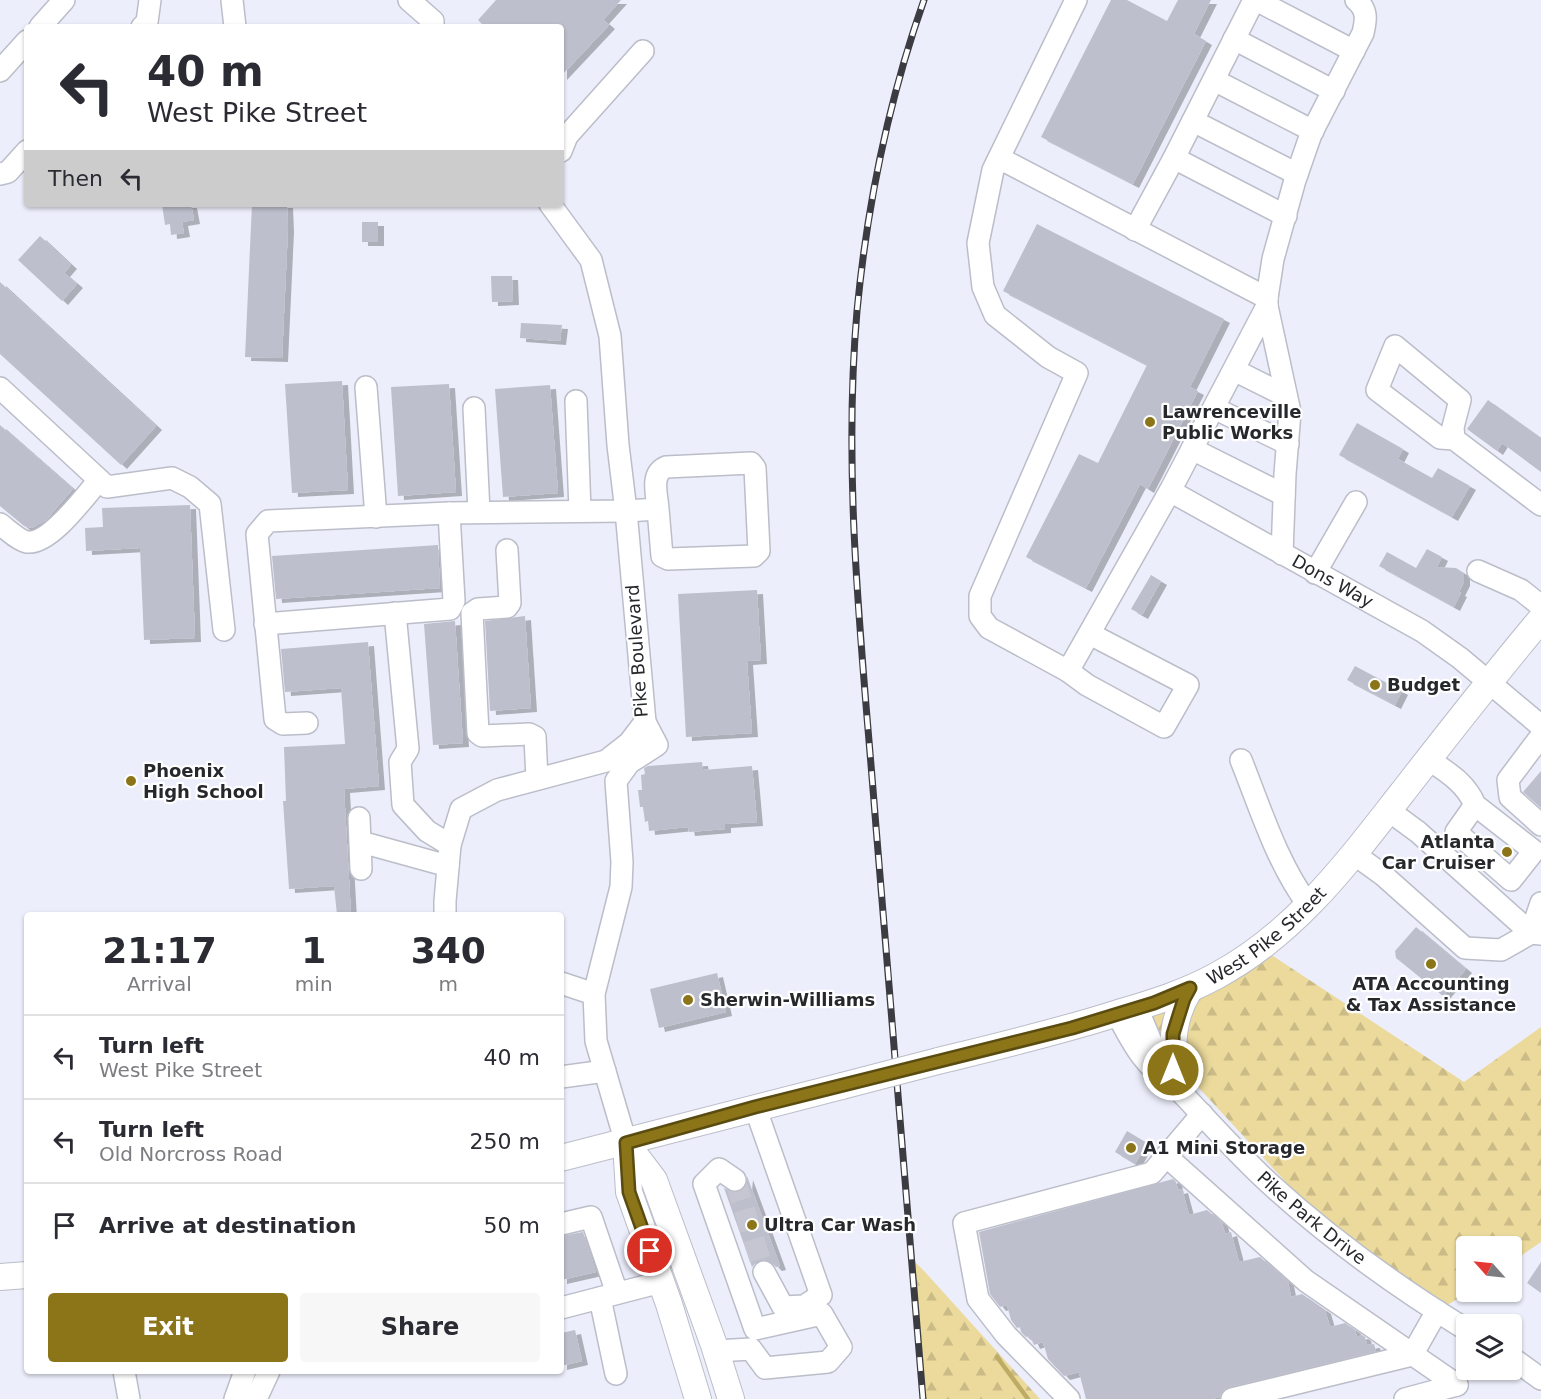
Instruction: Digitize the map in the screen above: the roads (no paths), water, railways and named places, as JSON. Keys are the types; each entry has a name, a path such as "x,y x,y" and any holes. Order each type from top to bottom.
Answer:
{"main road":[{"name":"West Pike Street","path":"564,1157 938,1060 1072,1028 1127,1011 1216,976 1259,948 1293,922 1309,906 1353,854 1488,681 1541,620"},
{"path":"1173,1084 1173,1034 1184,999 1190,988"},
{"path":"626,1143 629,1192 690,1368 698,1399"},
{"path":"626,1143 654,1180 731,1399"},
{"path":"0,1277 24,1275"}],"street":[{"path":"43,24 64,0"},
{"path":"145,24 150,0"},
{"path":"232,0 235,24"},
{"path":"409,0 433,21 433,24"},
{"path":"1076,0 993,170 978,243 983,287 995,315 1048,357 1077,373 980,596 980,616 988,628 1068,670 1087,685 1164,727 1188,685 1090,634"},
{"path":"1135,230 1255,0 1354,51"},
{"path":"1068,670 1170,491 1267,302 1273,260 1297,174 1313,131 1363,33 1367,17 1356,0"},
{"path":"1234,39 1334,91"},
{"path":"0,70 24,44"},
{"path":"564,144 567,136 643,51"},
{"path":"1214,80 1313,131"},
{"path":"1193,121 1297,174"},
{"path":"0,174 8,172 24,154"},
{"path":"999,158 1267,302 1290,412 1282,554"},
{"path":"1174,158 1286,216"},
{"name":"Pike Boulevard","path":"445,912 450,845 461,809 497,790 606,761 629,743 645,722 618,445 610,336 591,260 552,207"},
{"path":"1454,439 1453,427 1460,400 1395,346 1377,390 1440,438 1454,439 1541,505"},
{"path":"1234,369 1287,396"},
{"path":"366,387 376,517"},
{"path":"0,388 107,487 172,478 190,487 210,504 224,630"},
{"path":"576,401 580,511"},
{"path":"474,408 479,512"},
{"path":"1214,408 1288,444"},
{"path":"1192,449 1284,495"},
{"path":"751,463 755,468 759,551 754,556 668,559 663,556 658,508 656,475 659,470 666,467 751,463"},
{"path":"0,524 25,542 35,542 49,535 99,480"},
{"name":"Dons Way","path":"1170,491 1422,631 1460,658 1541,726"},
{"path":"1315,573 1356,502"},
{"path":"307,723 283,724 275,719 257,534 268,521 479,512 626,511 658,508"},
{"path":"265,624 450,609 454,601 449,513"},
{"path":"507,550 510,603 507,607 478,609 472,613 478,733 482,736 529,734 535,737 537,779"},
{"path":"1478,571 1521,590 1541,606"},
{"path":"395,613 408,749 400,762 403,805 427,831 450,845"},
{"path":"626,1143 596,1041 594,994 621,887 622,862 616,781 629,763 657,745 645,722"},
{"path":"1541,736 1508,780 1510,797 1541,825"},
{"path":"1428,759 1458,780 1470,792 1475,805"},
{"path":"1241,760 1282,863 1309,906"},
{"path":"1388,810 1418,832 1536,934"},
{"path":"359,818 361,870"},
{"path":"361,842 448,866"},
{"path":"1353,854 1383,875 1465,948 1501,950 1536,934"},
{"path":"1536,934 1541,903"},
{"path":"564,984 594,994"},
{"name":"Pike Park Drive","path":"1127,1011 1140,1056 1155,1072 1173,1084 1266,1181 1315,1223 1456,1323"},
{"path":"564,1077 605,1071"},
{"path":"755,1107 821,1295 804,1306 783,1307 764,1272"},
{"path":"1069,1399 1006,1335 978,1299 964,1223 1152,1173 1202,1114"},
{"path":"1166,1156 1306,1281 1412,1355 1453,1392"},
{"path":"716,1351 753,1339 704,1184 719,1169 735,1180"},
{"path":"564,1223 591,1218 608,1295 616,1374"},
{"path":"564,1307 661,1282"},
{"path":"1232,1399 1412,1355 1437,1311"},
{"path":"1522,1365 1541,1379"},
{"path":"125,1374 129,1399"},
{"path":"235,1399 244,1374"},
{"path":"256,1399 268,1374"},
{"path":"1405,1399 1453,1392"}],"waterway":[{"path":"997,1357 1028,1399"}],"tunnel":[{"path":"735,1180 764,1272"}],"railway":[{"path":"923,1399 860,634 852,440 857,311 873,193 900,76 924,0"}],"place":[{"name":"Lawrenceville Public Works","path":"1150,422"},
{"name":"Budget","path":"1375,685"},
{"name":"Phoenix High School","path":"131,781"},
{"name":"Atlanta Car Cruiser","path":"1507,852"},
{"name":"ATA Accounting & Tax Assistance","path":"1431,964"},
{"name":"Sherwin-Williams","path":"688,1000"},
{"name":"A1 Mini Storage","path":"1131,1148"},
{"name":"Ultra Car Wash","path":"752,1225"}]}
